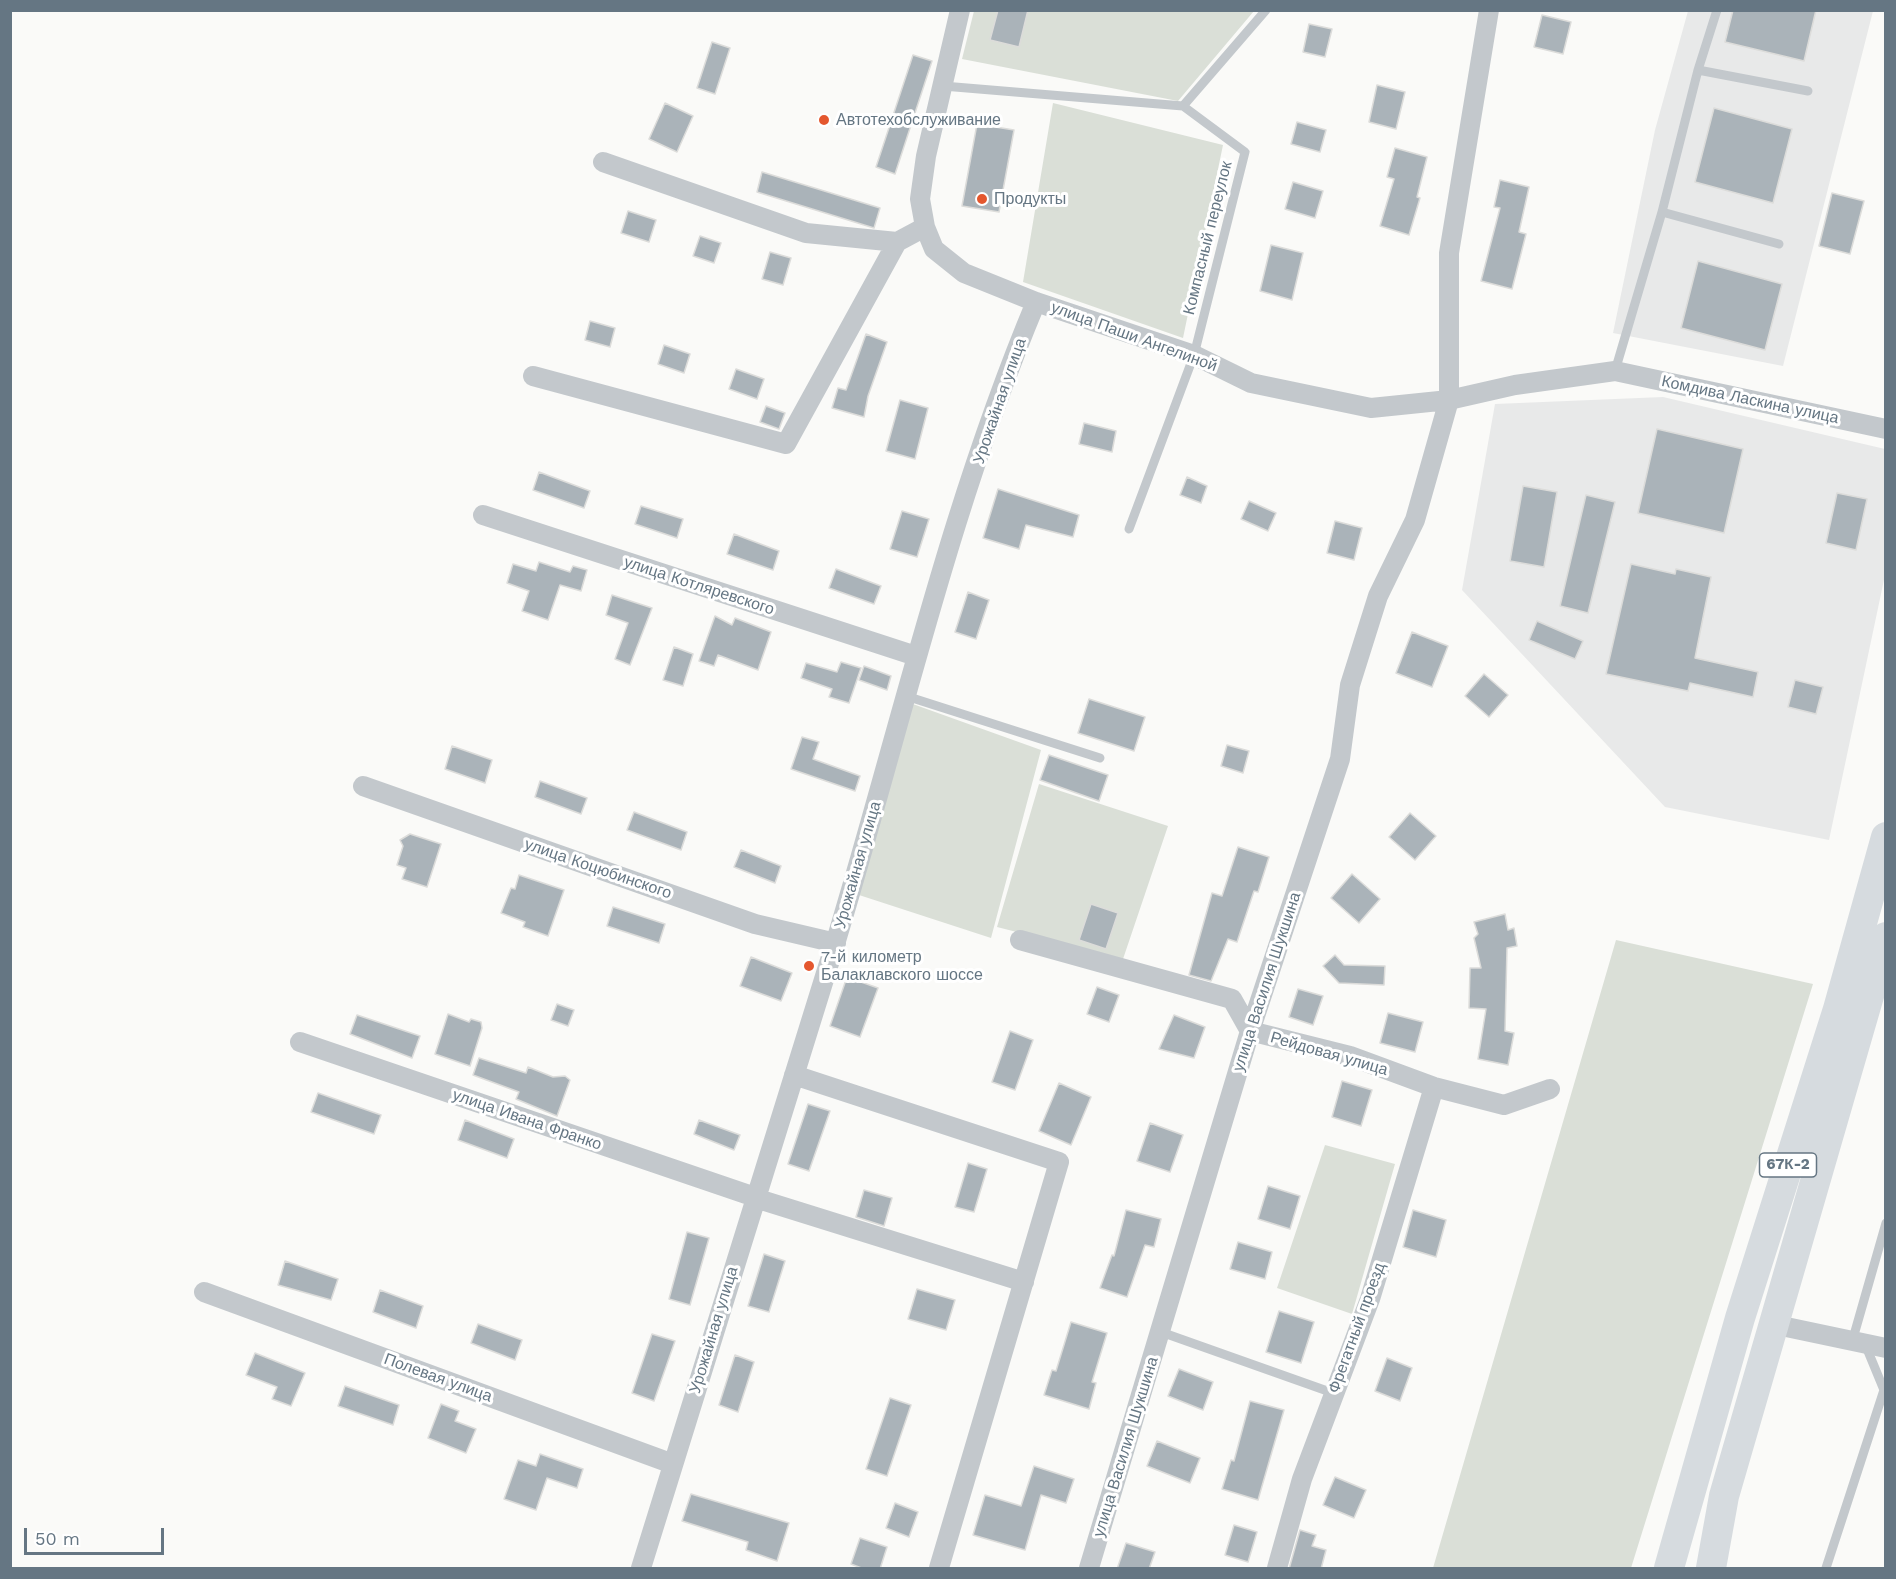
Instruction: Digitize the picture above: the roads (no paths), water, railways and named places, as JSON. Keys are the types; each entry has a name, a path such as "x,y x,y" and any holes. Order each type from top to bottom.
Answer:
{"main road":[{"name":"67К-2","path":"1669,1569 1740,1318 1838,1009 1886,837"},
{"name":"67К-2","path":"1712,1569 1724,1496 1886,937"}],"street":[{"name":"улица Паши Ангелиной","path":"960,10 926,156 920,199 925,227 934,249 964,273 1036,302 1194,355 1251,383 1371,408 1449,400 1515,385 1615,371"},
{"name":"улица Василия Шукшина","path":"1089,1569 1250,1031 1340,759 1350,685 1378,596 1415,520 1449,400 1449,253 1489,10"},
{"path":"603,162 806,233 897,242"},
{"path":"533,376 786,444 897,242 925,227"},
{"name":"Урожайная улица","path":"641,1569 836,943 916,656 1006,373 1036,302"},
{"name":"Комдива Ласкина улица","path":"1615,371 1886,429"},
{"name":"улица Котляревского","path":"483,515 916,656"},
{"name":"улица Коцюбинского","path":"363,786 755,924 836,943"},
{"name":"Рейдовая улица","path":"1020,940 1232,999 1250,1031 1350,1056 1434,1087 1504,1105 1550,1089"},
{"name":"улица Ивана Франко","path":"300,1042 755,1198 1024,1282"},
{"path":"794,1075 1059,1162 939,1569"},
{"name":"Фрегатный проезд","path":"1277,1569 1302,1479 1370,1299 1434,1087"},
{"name":"Полевая улица","path":"204,1292 673,1464"},
{"path":"1772,1324 1886,1348"}],"lane":[{"path":"943,86 1183,106 1266,10"},
{"path":"1615,371 1662,212 1698,70 1716,10"},
{"path":"1698,70 1808,91"},
{"name":"Компасный переулок","path":"1183,106 1245,152 1194,355"},
{"path":"1662,212 1779,244"},
{"path":"1129,529 1194,355"},
{"path":"906,696 1100,758"},
{"path":"1826,1569 1884,1390 1859,1343 1886,1222"},
{"path":"1161,1332 1333,1393"}],"place":[{"name":"Автотехобслуживание","path":"824,120"},
{"name":"Продукты","path":"982,199"},
{"name":"7-й километр Балаклавского шоссе","path":"809,966"}]}
